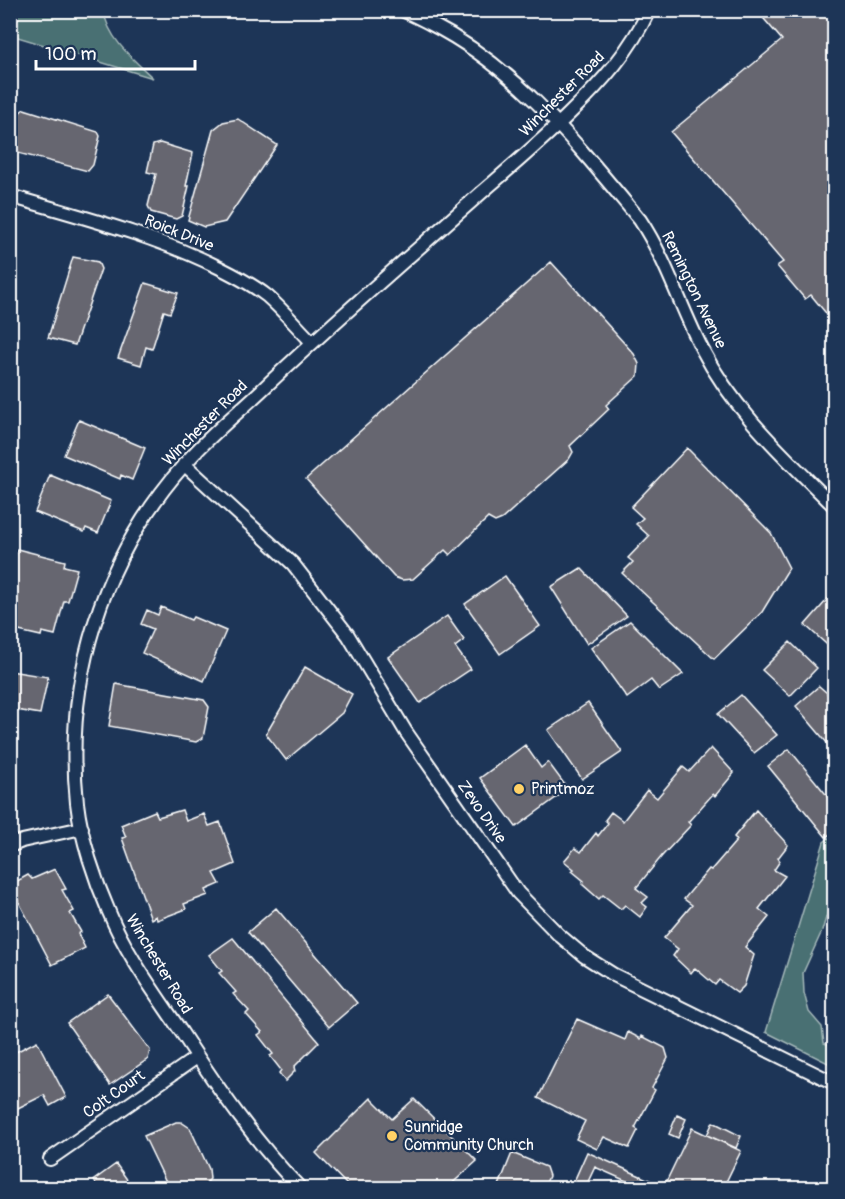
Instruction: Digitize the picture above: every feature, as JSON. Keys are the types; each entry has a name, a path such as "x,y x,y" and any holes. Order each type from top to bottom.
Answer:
{"street":[{"name":"Remington Avenue","path":"402,10 449,34 484,56 538,103 558,125 634,213 651,237 702,349 732,398 760,433 834,506"},
{"name":"Winchester Road","path":"300,1188 273,1160 197,1057 122,941 96,877 77,805 75,724 83,664 92,630 105,591 134,532 184,464 312,342 558,125 591,93 642,27 649,10"},
{"name":"Roick Drive","path":"10,196 183,250 242,279 267,296 312,342"},
{"name":"Zevo Drive","path":"184,464 293,564 306,579 348,635 406,732 518,893 552,930 584,956 614,975 834,1083"},
{"path":"10,846 22,841 82,828"},
{"name":"Colt Court","path":"50,1159 197,1057"}],"green space":[{"path":"10,11 104,11 106,21 116,40 153,78 11,35"},
{"path":"834,834 834,891 822,931 803,973 804,993 809,1012 822,1027 824,1043 834,1047 834,1066 766,1032 824,842"}],"building":[{"path":"762,10 834,10 834,323 811,295 805,299 777,266 783,262 671,132 782,40 759,13"},
{"path":"24,109 98,132 100,136 93,165 88,171 10,151 10,110 19,113"},
{"path":"238,119 277,145 225,222 204,227 188,220 213,130 223,122"},
{"path":"160,143 193,153 182,216 176,219 151,212 148,206 156,174 147,172 153,145"},
{"path":"73,257 98,262 101,269 75,345 48,338"},
{"path":"551,262 634,354 639,364 638,376 606,405 609,409 570,446 573,452 569,459 502,519 495,522 488,518 450,555 445,550 413,579 402,580 394,577 306,479"},
{"path":"145,283 178,293 170,313 164,311 152,349 146,347 141,365 118,358"},
{"path":"79,420 145,448 132,480 121,475 120,479 64,455"},
{"path":"687,448 771,533 789,568 762,612 714,659 622,573 633,562 628,558 649,536 636,524 643,518 631,507"},
{"path":"50,475 111,501 98,533 86,528 84,532 35,512"},
{"path":"17,549 65,561 64,566 77,569 68,601 64,601 55,635 42,632 41,636 10,629 10,577"},
{"path":"581,568 627,616 587,644 551,587"},
{"path":"505,576 540,626 500,654 465,604"},
{"path":"834,592 834,651 805,625"},
{"path":"161,607 191,620 193,617 226,631 204,681 142,653 153,629 141,624 147,610 158,615"},
{"path":"447,616 464,640 455,647 471,669 420,703 388,657"},
{"path":"630,621 683,674 659,690 651,680 627,698 591,648"},
{"path":"790,642 817,668 790,696 762,670"},
{"path":"305,667 352,694 342,713 286,760 266,734"},
{"path":"10,671 48,677 40,714 10,709"},
{"path":"116,684 204,700 209,707 203,738 196,742 109,726"},
{"path":"819,686 827,693 834,687 833,750 796,706"},
{"path":"741,695 777,735 754,753 718,714"},
{"path":"588,703 622,752 582,779 548,730"},
{"path":"525,745 541,768 548,762 568,789 516,827 480,778"},
{"path":"711,748 734,773 715,796 713,794 688,822 691,825 636,888 648,897 642,903 647,907 640,917 625,905 621,909 603,895 599,899 582,884 584,881 564,861 575,848 581,852 596,833 598,836 608,823 605,820 611,812 623,821 647,790 657,798 683,767 689,772"},
{"path":"789,749 834,804 834,831 826,837 768,766"},
{"path":"182,810 186,821 204,814 209,826 220,822 235,864 214,873 220,884 206,890 208,895 184,904 186,909 157,920 156,916 151,919 122,838 126,837 121,825 155,811 158,817"},
{"path":"756,810 788,845 778,858 780,861 774,870 785,876 759,909 769,917 745,947 754,955 744,986 737,993 719,980 715,985 695,968 691,973 673,956 678,949 664,938 692,905 684,899 737,840 734,837"},
{"path":"55,869 66,889 62,890 74,911 70,913 81,932 78,934 85,948 52,965 10,885 28,875 32,879"},
{"path":"276,908 357,1003 329,1027 248,932"},
{"path":"233,938 319,1042 294,1067 295,1071 285,1081 279,1073 281,1070 270,1056 273,1054 258,1035 262,1032 246,1014 249,1011 233,994 236,992 219,973 222,971 209,955"},
{"path":"108,994 150,1050 148,1059 110,1085 67,1023"},
{"path":"577,1019 625,1040 628,1032 641,1039 642,1036 665,1048 668,1058 652,1088 655,1090 635,1128 638,1130 629,1148 604,1137 597,1149 576,1139 585,1121 538,1098"},
{"path":"37,1041 66,1097 50,1106 44,1095 10,1112 10,1055"},
{"name":"Sunridge Community Church","path":"371,1098 392,1119 414,1099 477,1161 447,1188 396,1188 390,1182 383,1188 350,1188 316,1153"},
{"path":"677,1115 686,1119 678,1138 669,1134"},
{"path":"181,1122 190,1128 209,1169 210,1179 202,1188 169,1188 144,1136"},
{"path":"713,1122 741,1136 736,1148 707,1135"},
{"path":"692,1128 741,1151 723,1188 680,1188 666,1182"},
{"path":"587,1152 667,1188 642,1188 595,1167 585,1188 571,1188"},
{"path":"512,1153 546,1167 549,1176 544,1188 498,1188"},
{"path":"116,1164 133,1188 98,1188 94,1180"}],"place":[{"name":"Printmoz","path":"519,789"},
{"name":"Sunridge Community Church","path":"392,1136"}]}
